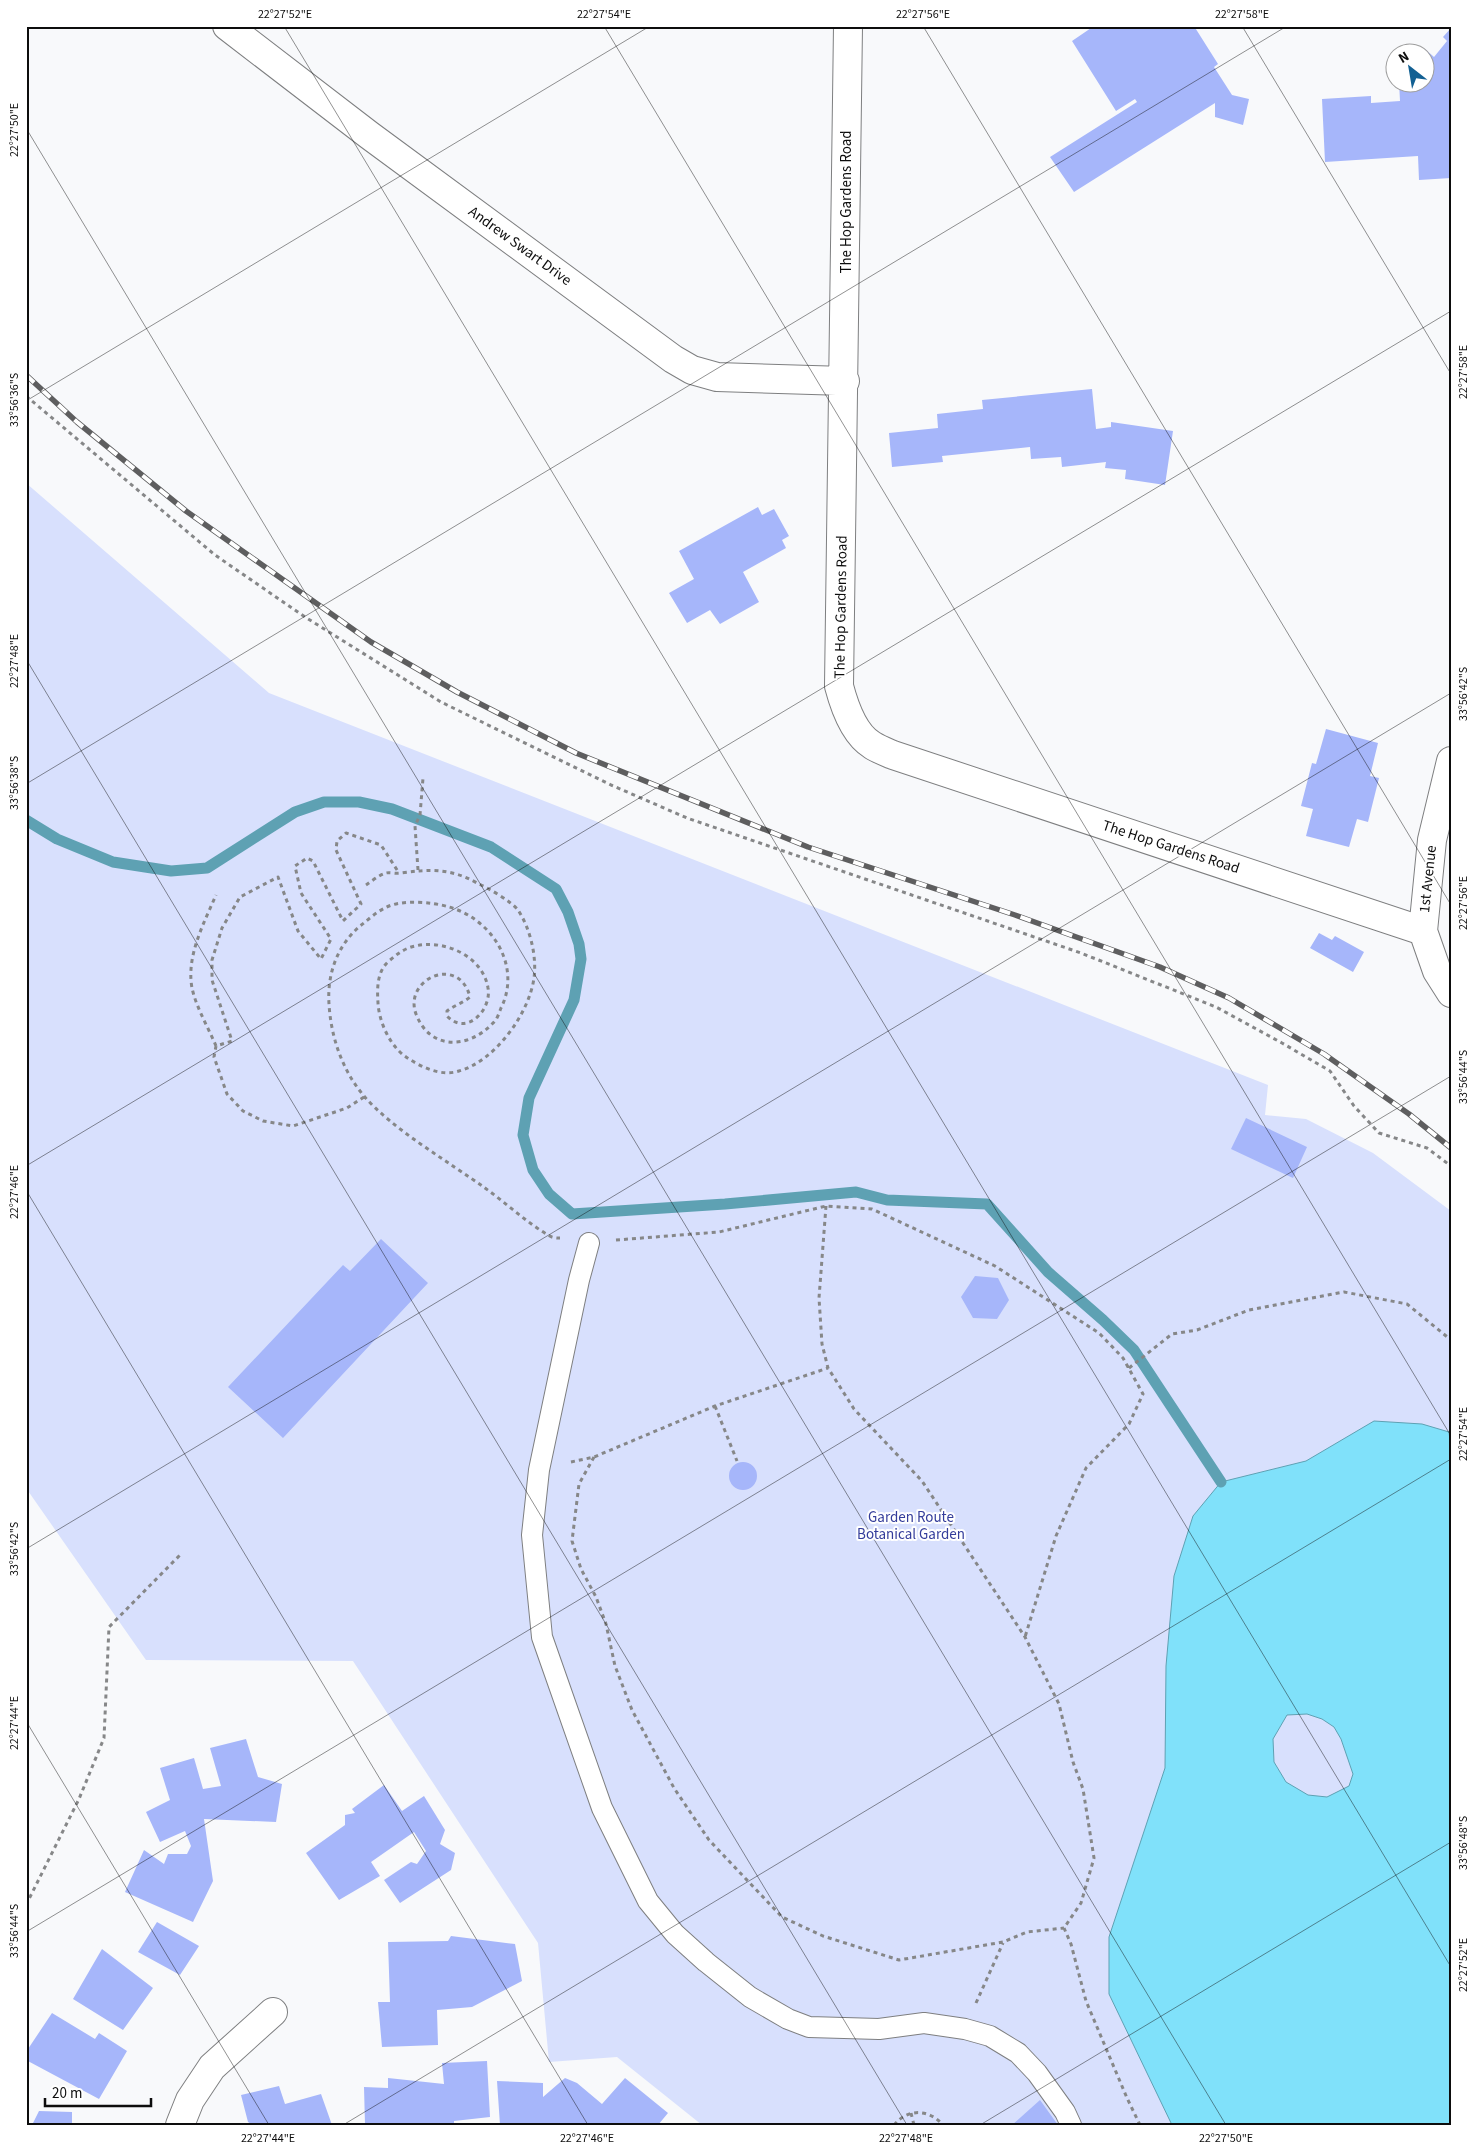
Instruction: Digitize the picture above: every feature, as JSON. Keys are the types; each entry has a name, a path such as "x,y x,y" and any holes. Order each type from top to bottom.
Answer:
{"street":[{"name":"Andrew Swart Drive","path":"226,26 369,135 686,367 717,377 845,381"},
{"name":"The Hop Gardens Road","path":"848,26 845,381 839,686 845,708 870,744 893,755 1423,931"},
{"name":"1st Avenue","path":"1451,761 1432,840 1423,931 1437,971 1451,993"},
{"path":"180,2125 190,2100 212,2067 273,2012"}],"lane":[{"path":"590,1242 579,1280 539,1470 532,1535 542,1637 602,1808 648,1901 675,1934 706,1962 750,1997 788,2019 809,2027 879,2029 924,2023 966,2029 990,2036 1018,2053 1037,2073 1065,2112 1071,2125"}],"path":[{"path":"26,396 214,556 305,618 441,702 611,785 687,818 1081,953 1216,1007 1282,1042 1330,1071 1354,1106 1379,1133 1427,1148 1451,1166"},
{"path":"418,870 415,826 420,815 424,778"},
{"path":"216,1046 232,1041 212,980 212,960 222,928 240,897 278,877 298,931 321,959 331,939 301,893 295,866 307,858 313,861 344,921 361,904 336,850 337,841 346,833 381,845 399,874"},
{"path":"366,885 385,873 399,874 418,870 459,874 493,892 516,908 531,937 534,977 530,994 518,1020 504,1040 483,1059 459,1072 441,1072 421,1067 402,1054 386,1034 378,1010 377,984 385,964 407,949 434,944 452,948 474,961 485,978 489,989 488,999 481,1013 471,1022 460,1025 454,1023 447,1016 447,1011 470,997 468,988 458,978 448,973 439,973 419,988 413,1001 416,1014 424,1028 444,1042 460,1044 476,1037 495,1022 507,996 508,976 504,953 493,935 480,922 449,907 425,902 386,906 357,929 337,955 329,978 330,1025 339,1054 351,1078 364,1097 398,1126 515,1209 550,1237 590,1242 719,1232 826,1206 872,1209 994,1266 1099,1333 1123,1358 1143,1394 1129,1424 1086,1468 1056,1536 1025,1637"},
{"path":"216,895 196,941 192,988 216,1046 214,1057 227,1094 242,1111 264,1122 293,1126 347,1108 364,1097"},
{"path":"594,1457 579,1484 572,1541 581,1569 596,1597 606,1624 615,1666 632,1710 674,1788 709,1840 782,1917 822,1936 898,1960 1003,1942 1027,1932 1064,1928 1081,1903 1094,1858 1083,1789 1073,1762 1059,1704 1025,1637 922,1481 854,1409 828,1368 822,1344 819,1298 826,1206"},
{"path":"1129,1368 1172,1334 1197,1330 1249,1310 1344,1292 1407,1304 1451,1340"},
{"path":"539,1470 594,1457 715,1406 828,1368"},
{"path":"715,1406 737,1461"},
{"path":"26,1905 79,1799 104,1738 108,1627 181,1554"},
{"path":"1064,1928 1071,1944 1086,2002 1126,2098 1140,2125"},
{"path":"966,2029 1003,1942"},
{"path":"894,2125 899,2119 911,2113 921,2112 932,2116 943,2125"},
{"path":"911,2113 914,2125"}],"green space":[{"name":"Garden Route Botanical Garden","path":"26,483 269,693 1268,1085 1265,1115 1306,1119 1373,1153 1451,1211 1451,2125 702,2125 617,2057 549,2062 538,1943 353,1661 146,1660 26,1488"}],"water":[{"path":"1374,1421 1422,1424 1449,1432 1451,1449 1451,2125 1172,2125 1109,1994 1109,1937 1165,1768 1166,1666 1174,1576 1193,1516 1221,1482 1306,1461","holes":["1307,1714 1322,1719 1334,1727 1341,1739 1353,1774 1349,1786 1327,1797 1308,1795 1286,1782 1274,1762 1273,1739 1287,1715"]}],"building":[{"path":"1094,26 1194,26 1218,64 1214,67 1232,95 1249,99 1243,125 1215,117 1215,103 1074,192 1050,157 1137,102 1135,99 1116,111 1072,41"},
{"path":"1451,28 1451,178 1419,180 1418,156 1325,162 1322,99 1371,96 1371,103 1400,101 1400,92 1434,92 1434,57 1447,41 1443,37"},
{"path":"1092,389 1096,429 1111,427 1111,422 1173,431 1165,485 1125,479 1126,470 1105,468 1106,462 1062,467 1061,457 1031,459 1030,447 942,456 943,462 892,467 889,433 938,428 937,414 983,409 982,400"},
{"path":"758,507 762,515 774,509 789,536 782,540 786,548 743,572 759,602 720,624 710,610 687,623 669,593 694,579 679,551"},
{"path":"1326,729 1378,743 1370,776 1379,778 1368,822 1357,819 1349,847 1306,836 1313,809 1301,806 1312,763 1316,764"},
{"path":"1319,933 1332,940 1335,936 1364,952 1353,972 1310,948"},
{"path":"1246,1118 1307,1147 1293,1178 1231,1149"},
{"path":"381,1239 428,1283 283,1438 228,1387 343,1265 350,1271"},
{"path":"975,1276 998,1278 1009,1300 997,1319 973,1318 961,1297"},
{"path":"743,1462 753,1466 757,1476 753,1486 743,1490 733,1486 729,1476 733,1466"},
{"path":"246,1739 258,1777 282,1784 276,1822 204,1819 213,1881 193,1922 125,1892 144,1850 164,1864 168,1854 187,1854 191,1846 185,1831 160,1842 146,1812 170,1800 160,1768 194,1758 203,1789 221,1786 210,1748"},
{"path":"384,1785 402,1811 424,1796 445,1830 440,1844 455,1853 451,1870 400,1903 384,1880 411,1862 417,1864 426,1851 414,1832 371,1862 380,1876 339,1900 306,1853 345,1825 345,1815 355,1813 352,1809"},
{"path":"157,1922 199,1946 180,1975 138,1952"},
{"path":"451,1936 515,1944 522,1981 472,2007 437,2010 438,2045 382,2047 378,2002 390,2002 388,1942 448,1941"},
{"path":"102,1949 153,1988 123,2030 73,1999"},
{"path":"52,2013 95,2039 99,2033 127,2051 99,2099 26,2060 26,2052"},
{"path":"487,2061 490,2117 454,2121 454,2125 365,2125 364,2087 388,2088 388,2078 444,2084 442,2063"},
{"path":"565,2078 577,2083 602,2104 625,2078 668,2113 658,2125 500,2125 497,2081 543,2083 543,2097"},
{"path":"279,2086 285,2104 321,2094 332,2125 253,2125 248,2122 241,2095"},
{"path":"1040,2100 1058,2125 1012,2125"},
{"path":"39,2111 72,2112 72,2125 32,2125"}],"waterway":[{"path":"26,820 57,839 113,862 171,871 207,868 295,812 324,802 359,802 392,809 491,847 556,889 568,912 579,944 581,959 574,1000 529,1098 523,1135 533,1170 549,1194 572,1214 725,1204 856,1192 887,1200 987,1204 1048,1272 1134,1350 1221,1482"}],"railway":[{"path":"26,375 77,422 186,511 371,642 457,692 576,753 808,847 1015,915 1160,967 1229,998 1324,1054 1409,1114 1451,1148"}]}
